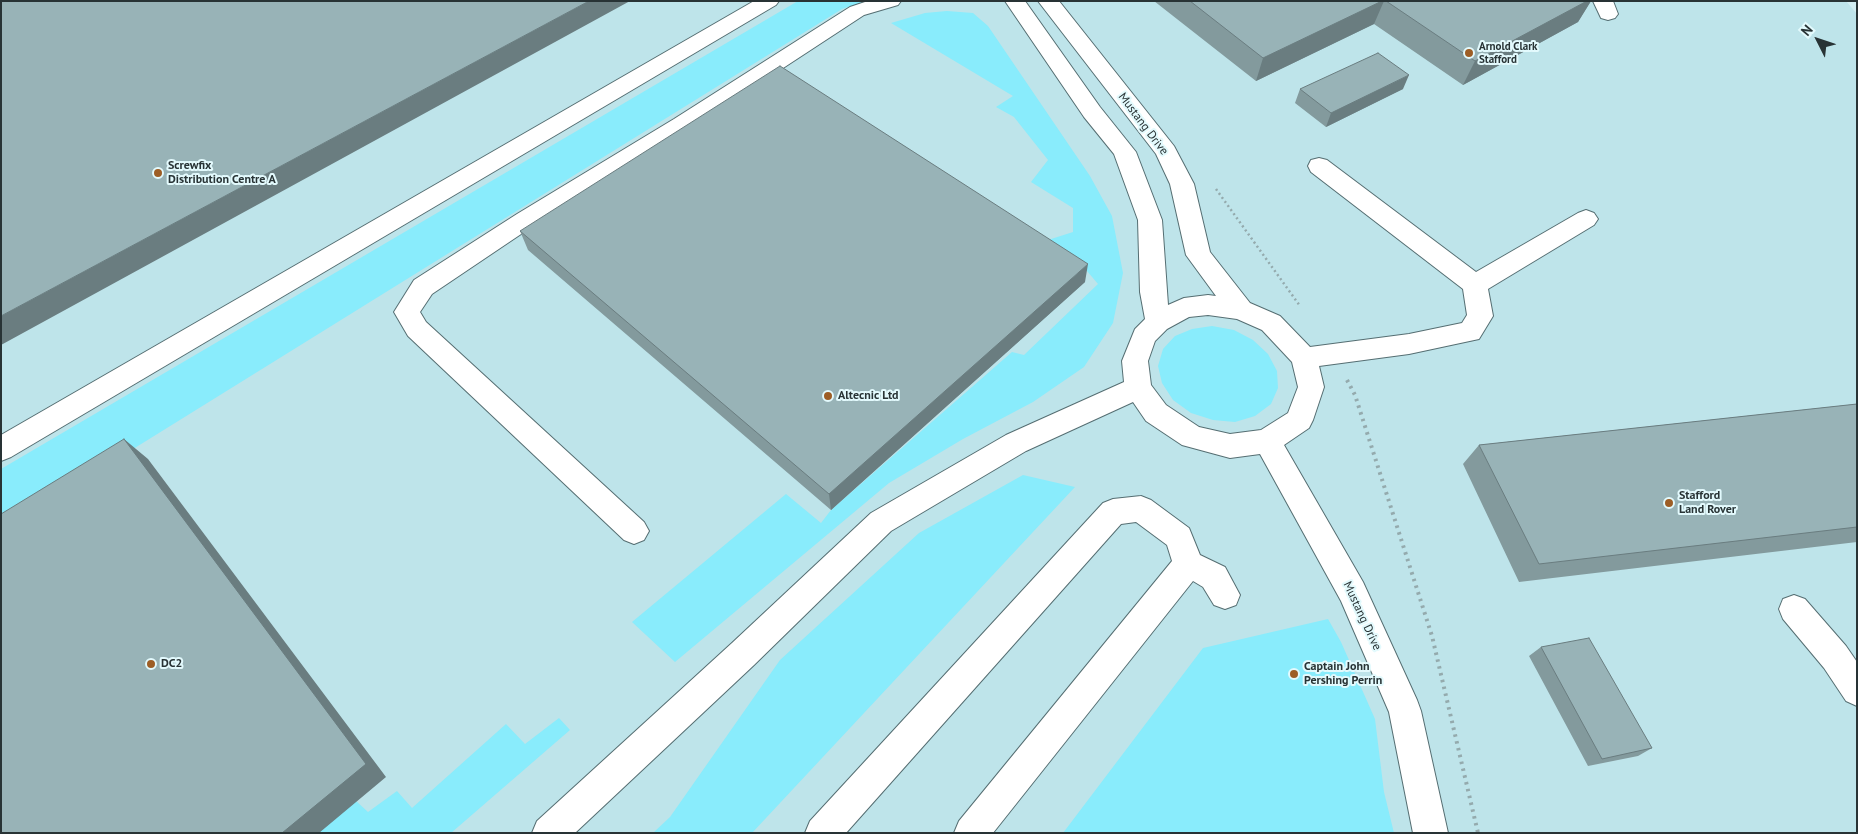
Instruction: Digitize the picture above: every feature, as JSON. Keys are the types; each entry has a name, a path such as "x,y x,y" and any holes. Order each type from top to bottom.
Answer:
{"street":[{"path":"1,449 769,1"},
{"path":"634,531 417,329 407,312 423,286 857,12 891,1"},
{"path":"1015,1 1092,112 1125,152 1132,177 1150,220 1153,292 1158,322"},
{"name":"Mustang Drive","path":"1048,1 1166,152 1182,184 1198,255 1241,310"},
{"path":"1304,358 1409,344 1470,332 1480,316 1475,285 1319,166"},
{"path":"1475,285 1586,219"},
{"path":"1208,305 1241,310 1271,323 1304,358 1311,388 1299,420 1267,441 1230,446 1192,437 1156,413 1138,388 1135,361 1144,336 1158,322 1184,308 1208,305"},
{"path":"549,833 743,654 881,522 1016,443 1138,388"},
{"name":"Mustang Drive","path":"1267,441 1352,592 1406,711 1431,833"},
{"path":"822,833 1112,512 1141,509 1179,537 1188,564 1214,577 1224,596"},
{"path":"971,833 1188,564"},
{"path":"1794,610 1836,657 1857,690"}],"path":[{"path":"1355,394 1432,636 1478,833"}],"shaded area":[{"path":"1,1 1846,1 1857,14 1857,833 1,833"},
{"path":"798,1 866,1 842,9 1,531 1,469"},
{"path":"947,11 973,13 988,26 1090,176 1112,216 1123,273 1113,323 1084,367 1033,402 963,439 889,483 675,662 632,622 786,494 821,523 831,510 1012,352 1024,355 1098,284 1087,271 1062,254 1048,240 1073,232 1073,208 1031,182 1048,160 1014,117 996,107 1013,96 891,23 925,13"},
{"path":"1212,326 1234,330 1253,340 1268,354 1277,371 1278,388 1271,404 1255,416 1235,422 1213,420 1191,413 1173,400 1162,383 1158,366 1163,349 1175,336 1192,329"},
{"path":"1023,475 1075,487 752,833 653,833 670,817 780,660 919,533"},
{"path":"1328,619 1341,642 1375,719 1384,792 1394,833 1063,833 1203,648"},
{"path":"559,718 570,730 451,833 317,833 355,800 368,812 397,791 412,808 506,724 525,744"}],"building":[{"name":"Screwfix Distribution Centre A","path":"1,1 589,1 1,316"},
{"path":"1190,1 1382,1 1263,58"},
{"path":"1386,1 1587,1 1475,61"},
{"path":"1378,53 1409,75 1331,113 1300,89"},
{"name":"Altecnic Ltd","path":"780,66 1088,264 829,494 520,231"},
{"name":"Stafford Land Rover","path":"1857,404 1857,527 1539,564 1479,445"},
{"name":"DC2","path":"124,439 366,764 282,833 1,833 1,514"},
{"path":"1589,638 1652,748 1602,759 1541,647"}],"place":[{"name":"Arnold Clark Stafford","path":"1469,53"},
{"name":"Screwfix Distribution Centre A","path":"158,173"},
{"name":"Altecnic Ltd","path":"828,396"},
{"name":"Stafford Land Rover","path":"1669,503"},
{"name":"DC2","path":"151,664"},
{"name":"Captain John Pershing Perrin","path":"1294,674"}]}
